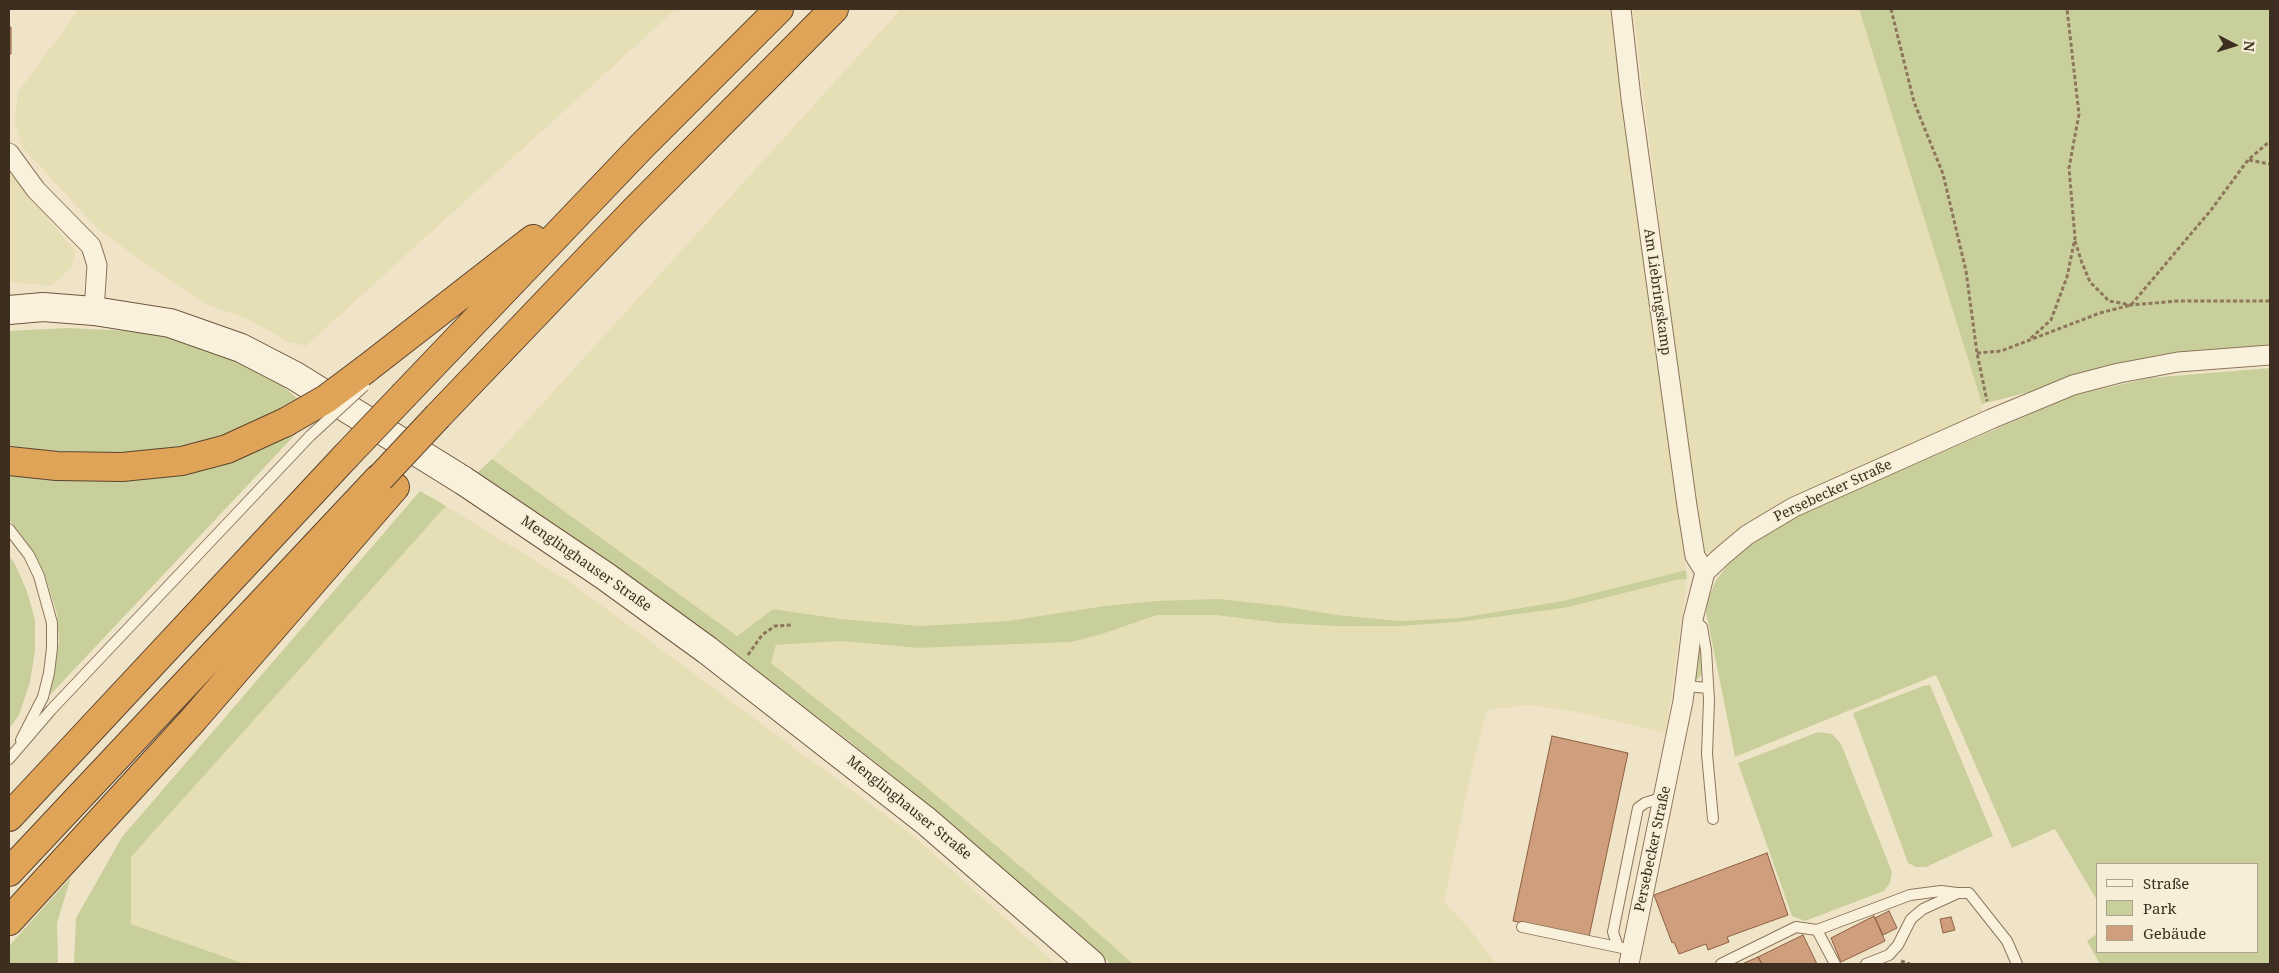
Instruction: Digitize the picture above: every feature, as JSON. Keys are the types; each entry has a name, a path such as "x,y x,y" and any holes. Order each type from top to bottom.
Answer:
{"highway":[{"path":"9,817 404,394 642,146 778,9"},
{"path":"9,921 193,720 457,396 640,204 834,9"},
{"path":"9,461 57,466 122,467 182,461 227,449 286,422 371,372 642,146"},
{"path":"9,872 387,482"}],"street":[{"name":"Am Liebringskamp","path":"1621,9 1631,98 1686,506 1695,556 1705,572"},
{"path":"9,153 36,190 91,246 97,265 94,311"},
{"name":"Menglinghauser Straße","path":"9,310 43,307 94,311 170,323 241,348 295,376 471,486 605,576 737,673 926,821 1091,964"},
{"name":"Persebecker Straße","path":"1627,954 1664,797 1685,686 1694,619 1705,572 1722,556 1747,535 1794,507 1991,419 2073,385 2119,373 2178,362 2270,355"}],"lane":[{"path":"12,756 70,689 371,372"},
{"path":"9,528 29,555 39,576 52,623 52,648 43,697 12,756"},
{"path":"1694,619 1702,627 1706,650 1708,688 1707,754 1713,819"},
{"path":"1685,686 1708,688"},
{"path":"1721,964 1796,927 1817,930 1910,895 1941,891 1969,893 1974,897 2008,941 2017,964"},
{"path":"1866,964 1889,955 1898,945 1911,919 1923,909 1958,893"},
{"path":"1522,927 1627,954"},
{"path":"1817,930 1835,964"}],"path":[{"path":"1891,9 1914,102 1943,174 1966,271 1977,353 1991,419"},
{"path":"2067,9 2079,114 2069,168 2075,238 2090,282 2109,301 2131,305"},
{"path":"2131,305 2211,210 2248,160 2270,142"},
{"path":"2248,160 2270,164"},
{"path":"2028,340 2051,320 2067,277 2075,238"},
{"path":"1977,353 2001,351 2100,313 2131,305 2178,301 2270,301"},
{"path":"737,673 754,644 762,635 775,626 791,625"}],"shaded area":[{"path":"79,9 676,9 306,346 289,342 248,319 207,305 152,268 100,231 23,148 15,122 18,92"},
{"path":"901,9 1615,9 1686,570 1563,601 1459,618 1401,621 1337,615 1282,606 1156,601 1104,606 1008,621 921,626 841,619 773,609 737,636 492,459"},
{"path":"1633,9 1859,9 1982,404 1982,414 1712,552 1704,553 1699,544"},
{"path":"9,172 76,252 71,268 52,286 9,282"},
{"path":"446,506 570,582 916,838 1056,964 245,964 130,924 131,857"},
{"path":"1676,579 1687,579 1666,733 1572,711 1530,705 1487,710 1470,777 1444,902 1468,927 1496,964 1133,964 1078,915 771,663 776,645 841,641 918,648 1071,642 1102,634 1157,615 1216,615 1279,623 1335,626 1400,626 1459,622 1564,608"}],"green space":[{"path":"1859,9 2270,9 2270,347 2049,387 1982,404"},
{"path":"67,328 151,332 199,343 266,372 298,399 249,427 188,445 119,456 48,454 9,446 9,331"},
{"path":"2270,368 2270,964 2100,964 2087,941 2096,934 2096,953 2259,953 2259,863 2096,863 2096,899 2055,829 2012,848 1936,675 1735,757 1705,607 1716,580 1739,551 1788,519 2075,395 2149,378"},
{"path":"306,423 50,695 59,642 57,614 44,572 27,542 9,519 9,474 78,481 150,477"},
{"path":"492,459 737,636 773,609 841,619 921,626 1008,621 1104,606 1156,601 1219,599 1282,606 1337,615 1401,621 1459,618 1563,601 1686,570 1687,579 1676,580 1564,608 1459,622 1400,626 1335,626 1279,623 1216,615 1157,615 1102,634 1071,642 918,648 841,641 776,645 771,663 924,785 1133,964 1111,964 940,814 855,746 764,676 476,474"},
{"path":"420,491 446,506 131,857 131,924 245,964 74,964 76,918 122,837"},
{"path":"9,555 27,591 35,620 35,651 30,682 19,715 9,729"},
{"path":"1700,635 1703,663 1701,675 1697,680 1694,678"},
{"path":"1930,685 1993,836 1926,867 1916,867 1908,863 1853,713"},
{"path":"1818,732 1832,734 1841,744 1892,872 1890,883 1884,891 1805,921 1792,916 1738,763"},
{"path":"71,877 57,923 58,964 9,964 9,946"}],"building":[{"path":"9,27 11,27 11,54 9,54"},
{"path":"1552,736 1628,753 1589,937 1513,921"},
{"path":"1767,853 1788,915 1727,937 1729,942 1708,950 1706,944 1679,954 1674,942 1672,943 1654,895"},
{"path":"1889,911 1897,928 1883,935 1875,918"},
{"path":"1874,916 1885,941 1841,962 1831,938"},
{"path":"1951,917 1955,930 1943,933 1940,919"},
{"path":"1803,935 1817,964 1762,964 1758,957"},
{"path":"1758,957 1762,964 1742,964"}]}
